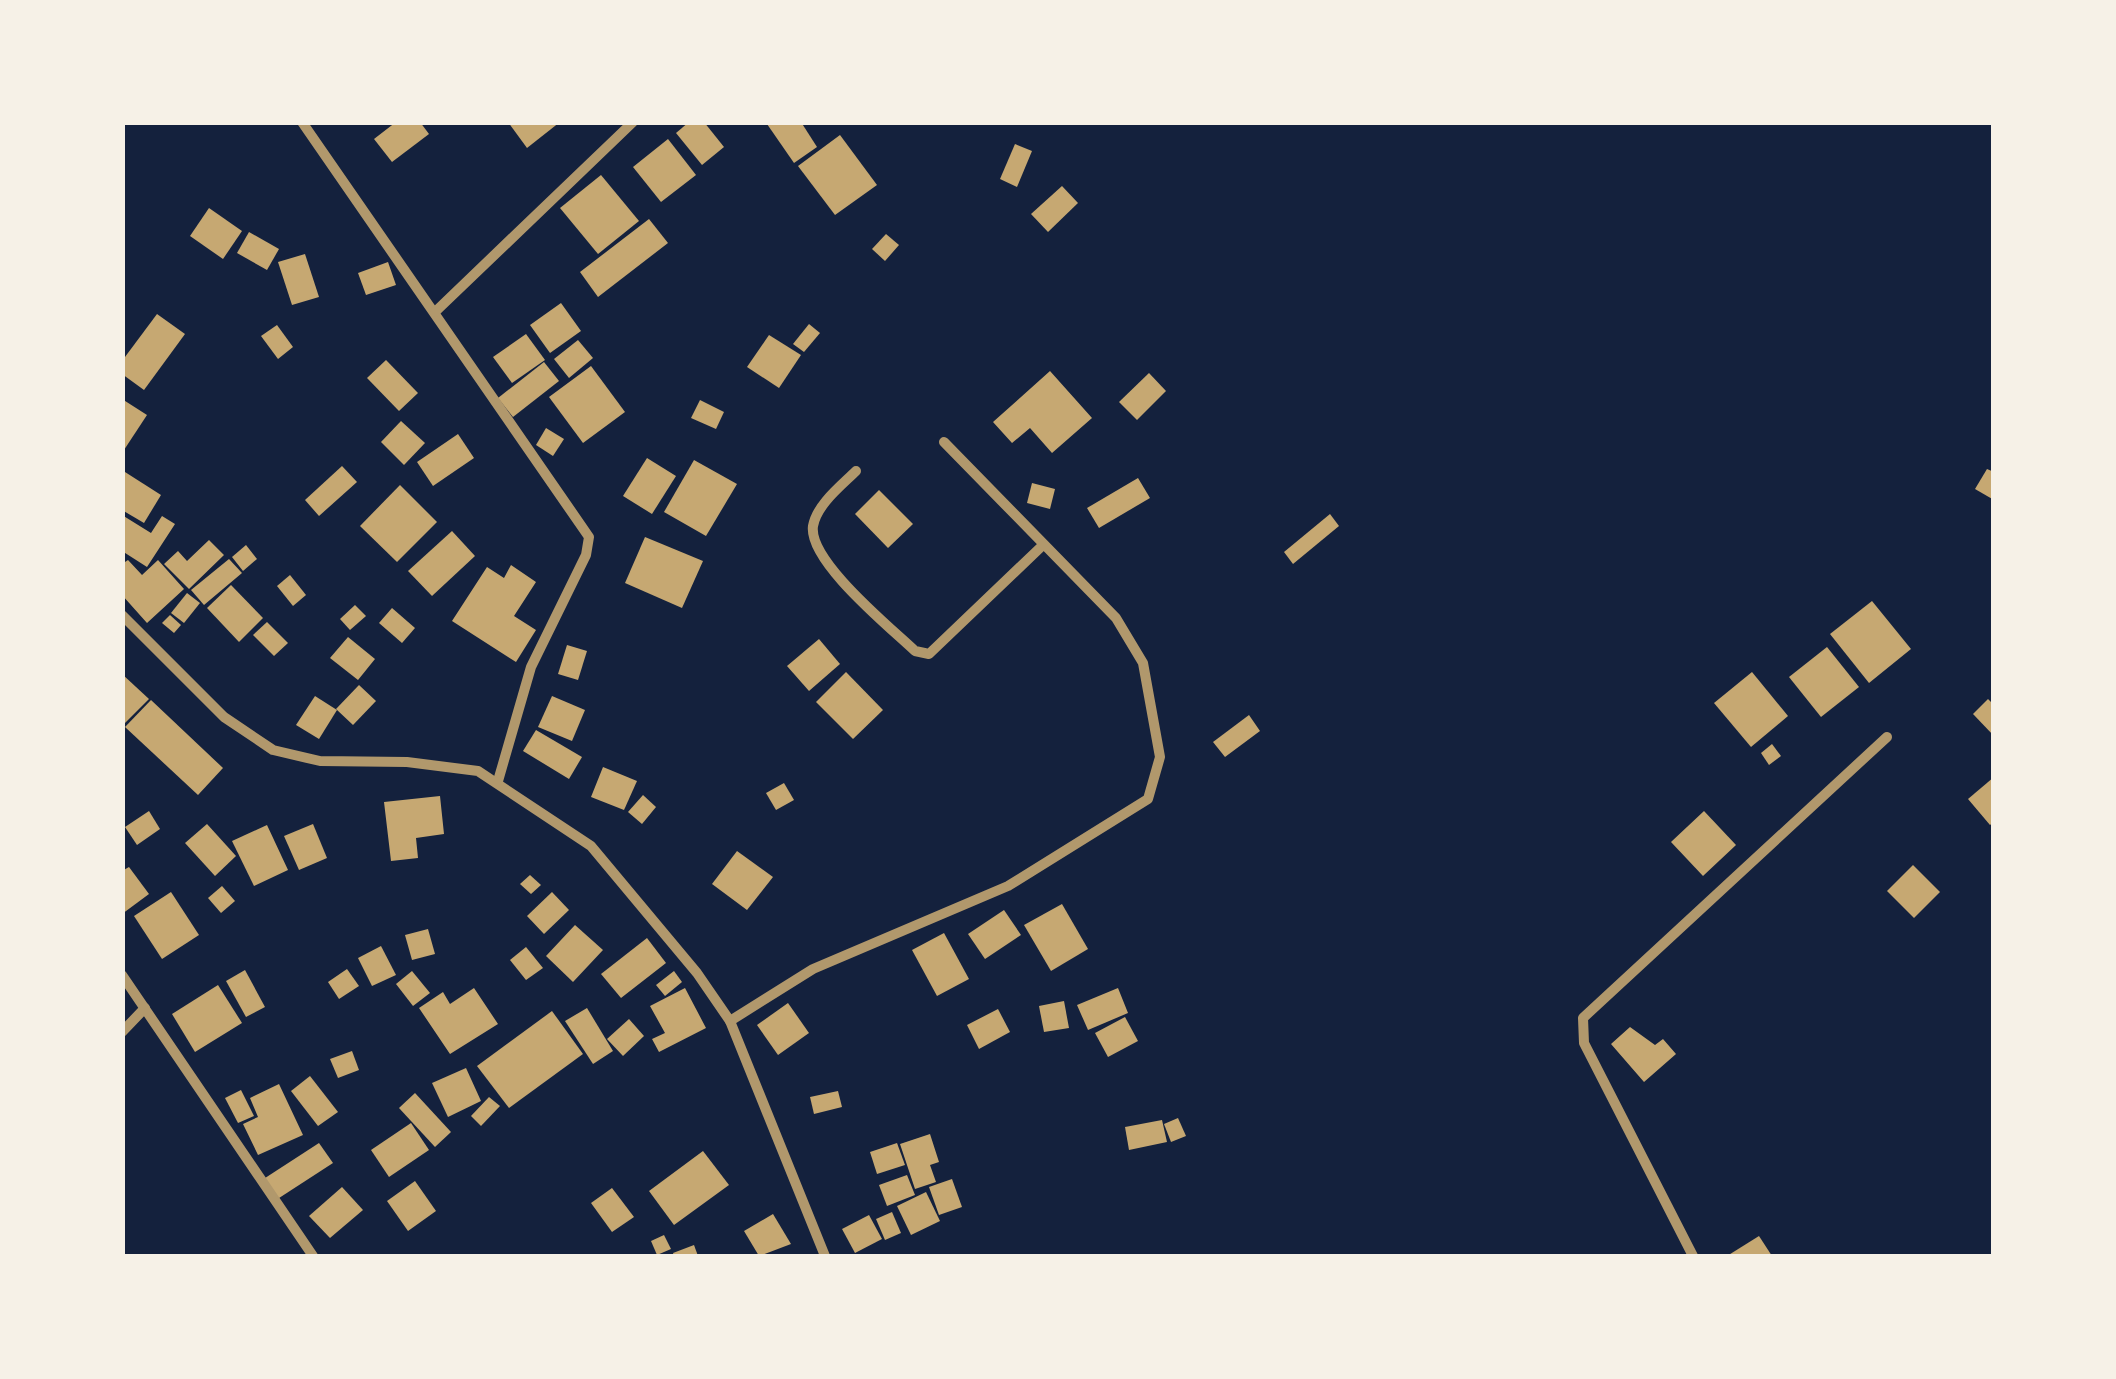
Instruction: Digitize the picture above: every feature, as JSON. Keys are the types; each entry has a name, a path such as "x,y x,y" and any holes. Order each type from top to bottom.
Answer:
{"street":[{"path":"302,122 589,536 586,555 531,667 498,781"},
{"path":"435,312 633,122"},
{"path":"730,1022 813,969 1008,886 1148,799 1160,758 1143,663 1116,618 944,442"},
{"path":"856,471 826,502 813,526 818,549 838,576 915,651 929,654 957,631 1042,546"},
{"path":"122,615 224,717 273,750 320,761 406,762 478,770 591,846 697,974 730,1022 826,1256"},
{"path":"1693,1256 1584,1043 1583,1018 1887,737"},
{"path":"122,975 313,1256"},
{"path":"122,1032 145,1008"}],"building":[{"path":"396,122 420,122 429,134 392,162 374,139"},
{"path":"508,122 560,122 527,148"},
{"path":"689,122 704,122 724,147 702,165 676,133"},
{"path":"801,122 817,147 794,163 767,124"},
{"path":"840,135 877,185 835,215 798,166"},
{"path":"668,139 696,175 661,202 633,167"},
{"path":"1015,144 1032,151 1017,187 1000,179"},
{"path":"601,175 639,221 598,254 560,208"},
{"path":"1062,186 1078,203 1048,232 1031,214"},
{"path":"209,208 242,231 223,259 190,236"},
{"path":"649,219 668,243 598,297 580,272"},
{"path":"249,232 279,249 267,270 237,253"},
{"path":"886,234 899,245 885,261 872,249"},
{"path":"305,254 319,297 292,305 278,262"},
{"path":"388,262 396,285 366,295 358,273"},
{"path":"561,303 581,331 550,353 530,325"},
{"path":"157,314 185,334 144,390 122,374 122,361"},
{"path":"809,324 820,333 804,352 793,344"},
{"path":"277,325 293,347 278,359 261,336"},
{"path":"526,334 545,360 512,383 493,357"},
{"path":"769,335 801,355 779,388 747,367"},
{"path":"578,340 593,358 569,378 554,359"},
{"path":"386,360 418,393 399,411 367,378"},
{"path":"544,362 559,381 513,417 498,398"},
{"path":"591,366 625,412 583,443 549,397"},
{"path":"1050,371 1092,418 1052,453 1030,428 1012,443 993,422"},
{"path":"1149,373 1166,391 1137,420 1119,402"},
{"path":"122,399 147,415 122,453"},
{"path":"700,400 724,412 716,429 691,418"},
{"path":"401,421 425,443 404,465 381,442"},
{"path":"546,428 564,439 553,456 536,445"},
{"path":"458,434 474,458 433,486 417,462"},
{"path":"647,458 676,476 652,514 623,496"},
{"path":"694,460 737,484 706,536 664,512"},
{"path":"342,466 357,482 319,516 305,500"},
{"path":"1987,469 1994,472 1994,500 1975,489"},
{"path":"125,472 161,495 144,523 122,510"},
{"path":"1138,478 1150,498 1099,528 1087,508"},
{"path":"1032,483 1055,489 1050,509 1027,503"},
{"path":"400,485 437,522 397,562 360,526"},
{"path":"879,490 913,524 888,548 855,514"},
{"path":"1330,514 1339,526 1293,564 1284,552"},
{"path":"122,515 151,533 162,516 175,524 147,567 122,551"},
{"path":"452,531 475,556 432,596 408,571"},
{"path":"645,537 703,561 682,608 625,583"},
{"path":"209,540 224,555 189,589 164,564 178,551 187,561"},
{"path":"246,545 257,559 243,571 232,557"},
{"path":"229,559 242,573 204,605 191,590"},
{"path":"128,560 142,575 158,560 184,589 147,623 122,595 122,564"},
{"path":"511,565 536,582 514,616 536,630 516,662 452,621 487,567 504,578"},
{"path":"290,575 306,595 293,606 277,586"},
{"path":"231,585 263,618 239,642 207,608"},
{"path":"187,593 200,603 184,623 171,613"},
{"path":"1872,601 1911,649 1869,683 1830,634"},
{"path":"355,605 366,616 350,630 340,619"},
{"path":"392,608 415,628 402,643 379,623"},
{"path":"170,615 181,625 174,633 162,623"},
{"path":"267,622 288,643 274,656 253,635"},
{"path":"348,637 375,659 358,680 330,658"},
{"path":"819,639 840,664 809,691 787,666"},
{"path":"567,645 587,651 578,680 558,674"},
{"path":"1827,647 1859,687 1821,717 1789,677"},
{"path":"846,672 883,710 853,739 816,702"},
{"path":"1752,672 1788,716 1751,747 1714,703"},
{"path":"122,674 149,699 122,726"},
{"path":"359,685 376,701 353,725 336,709"},
{"path":"315,696 337,710 319,739 296,725"},
{"path":"552,696 585,710 572,741 538,727"},
{"path":"1988,699 1994,705 1994,736 1973,714"},
{"path":"151,700 223,768 198,795 125,727"},
{"path":"1249,715 1260,731 1225,757 1213,742"},
{"path":"536,730 582,757 569,779 523,751"},
{"path":"1772,744 1781,756 1769,765 1761,753"},
{"path":"603,767 637,781 624,810 591,797"},
{"path":"1994,777 1994,822 1990,825 1968,799"},
{"path":"784,783 794,800 776,810 766,793"},
{"path":"643,795 656,807 642,824 628,812"},
{"path":"440,796 444,834 416,838 418,858 391,861 384,802"},
{"path":"149,811 160,829 137,845 125,827"},
{"path":"1704,811 1736,845 1703,876 1671,842"},
{"path":"207,824 236,856 215,876 185,843"},
{"path":"313,824 327,858 299,870 284,836"},
{"path":"267,825 288,870 254,886 232,841"},
{"path":"737,851 773,877 747,910 712,884"},
{"path":"1913,865 1940,892 1914,918 1887,891"},
{"path":"129,867 149,894 122,914 122,871"},
{"path":"530,875 541,885 531,894 520,884"},
{"path":"222,886 235,901 221,913 208,898"},
{"path":"171,892 199,935 162,959 134,916"},
{"path":"552,892 569,910 544,934 527,916"},
{"path":"1062,904 1088,949 1051,971 1024,925"},
{"path":"1004,910 1021,935 985,959 968,934"},
{"path":"575,925 603,950 573,982 546,956"},
{"path":"428,929 435,954 412,960 405,935"},
{"path":"944,933 969,979 937,996 912,950"},
{"path":"647,938 666,963 621,998 601,974"},
{"path":"381,946 396,975 372,986 358,958"},
{"path":"526,947 543,968 526,980 510,960"},
{"path":"347,969 359,986 339,999 328,982"},
{"path":"245,970 265,1007 246,1017 226,981"},
{"path":"412,971 430,993 413,1006 396,984"},
{"path":"674,971 682,982 665,996 656,985"},
{"path":"218,985 242,1023 195,1052 172,1014"},
{"path":"474,988 498,1024 450,1054 419,1008 443,992 450,1004"},
{"path":"685,988 706,1028 659,1052 652,1039 665,1033 650,1006"},
{"path":"1118,988 1128,1013 1088,1030 1077,1005"},
{"path":"1064,1001 1069,1028 1044,1032 1039,1006"},
{"path":"788,1003 809,1033 778,1055 757,1025"},
{"path":"587,1008 613,1051 593,1064 565,1021"},
{"path":"998,1009 1010,1032 979,1049 967,1025"},
{"path":"552,1011 583,1054 509,1108 477,1066"},
{"path":"1125,1017 1138,1041 1108,1057 1095,1033"},
{"path":"629,1019 644,1036 623,1056 607,1039"},
{"path":"1630,1027 1655,1045 1663,1039 1676,1054 1644,1082 1611,1044"},
{"path":"352,1051 359,1070 338,1078 330,1059"},
{"path":"466,1068 481,1101 448,1117 432,1083"},
{"path":"310,1076 338,1112 318,1126 291,1091"},
{"path":"279,1084 303,1135 258,1155 243,1124 258,1117 250,1098"},
{"path":"241,1090 254,1116 238,1123 225,1098"},
{"path":"838,1091 842,1107 814,1114 810,1097"},
{"path":"415,1093 451,1132 435,1147 399,1108"},
{"path":"489,1097 500,1106 481,1126 471,1116"},
{"path":"1178,1118 1186,1136 1171,1142 1164,1124"},
{"path":"1162,1120 1167,1142 1129,1150 1125,1127"},
{"path":"411,1123 429,1150 389,1177 371,1150"},
{"path":"930,1134 939,1162 930,1165 936,1182 915,1189 900,1144"},
{"path":"319,1143 333,1163 276,1200 262,1180"},
{"path":"897,1143 905,1165 877,1174 870,1152"},
{"path":"703,1151 729,1185 674,1225 649,1191"},
{"path":"907,1175 915,1195 887,1206 879,1185"},
{"path":"952,1179 962,1207 939,1215 929,1187"},
{"path":"415,1181 436,1211 408,1231 387,1201"},
{"path":"342,1187 363,1210 330,1238 309,1216"},
{"path":"612,1188 634,1217 612,1232 591,1203"},
{"path":"926,1192 940,1221 911,1235 897,1206"},
{"path":"892,1212 901,1233 885,1240 876,1219"},
{"path":"773,1214 791,1244 759,1256 744,1231"},
{"path":"869,1215 882,1239 855,1253 842,1229"},
{"path":"664,1235 671,1249 657,1255 651,1241"},
{"path":"1759,1236 1772,1256 1727,1256"},
{"path":"694,1245 698,1256 674,1256 673,1253"}]}
